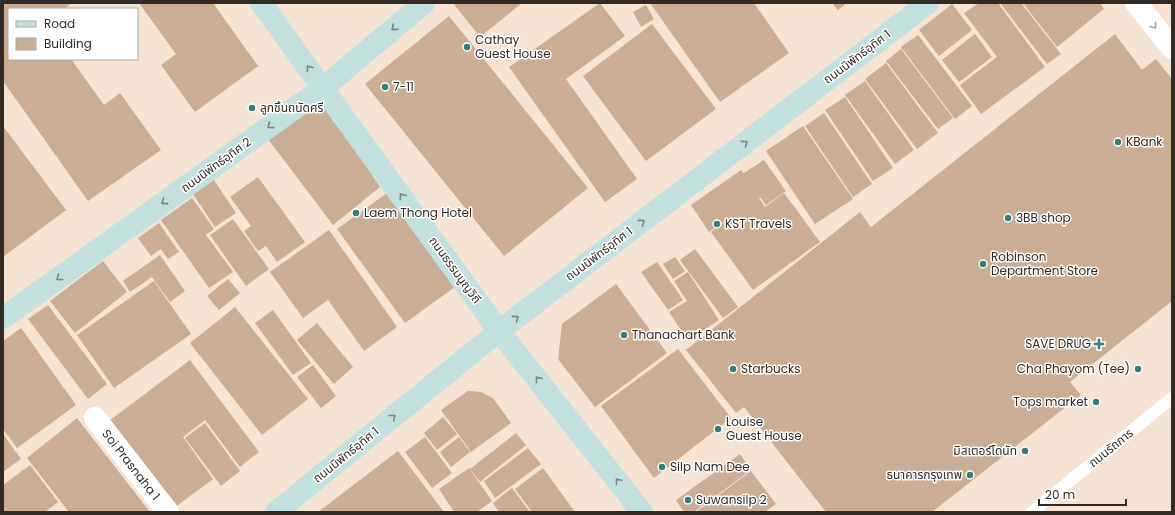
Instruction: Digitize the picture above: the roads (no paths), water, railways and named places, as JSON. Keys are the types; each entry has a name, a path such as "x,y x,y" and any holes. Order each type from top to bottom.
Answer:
{"street":[{"name":"ถนนธรรมนูญวิถี","path":"261,3 499,331 642,512"},
{"name":"ถนนนิพัทธ์อุทิศ 2","path":"3,318 324,88 424,3"},
{"name":"ถนนนิพัทธ์อุทิศ 1","path":"276,512 499,331 928,3"},
{"path":"1136,3 1172,48"},
{"name":"Soi Prasnaha 1","path":"95,418 168,512"}],"lane":[{"name":"ถนนรัถการ","path":"1032,512 1172,398"}],"place":[{"name":"Cathay Guest House","path":"467,47"},
{"name":"7-11","path":"385,87"},
{"name":"ลูกชิ้นถนัดศรี","path":"252,108"},
{"name":"KBank","path":"1118,142"},
{"name":"Laem Thong Hotel","path":"356,213"},
{"name":"3BB shop","path":"1008,218"},
{"name":"KST Travels","path":"717,224"},
{"name":"Robinson Department Store","path":"983,264"},
{"name":"Thanachart Bank","path":"624,335"},
{"name":"SAVE DRUG","path":"1099,344"},
{"name":"Starbucks","path":"733,369"},
{"name":"Cha Phayom (Tee)","path":"1138,369"},
{"name":"Tops market","path":"1096,402"},
{"name":"Louise Guest House","path":"718,429"},
{"name":"มิสเตอร์โดนัท","path":"1025,451"},
{"name":"Silp Nam Dee","path":"662,467"},
{"name":"ธนาคารกรุงเทพ","path":"970,475"},
{"name":"Suwansilp 2","path":"688,500"}]}
